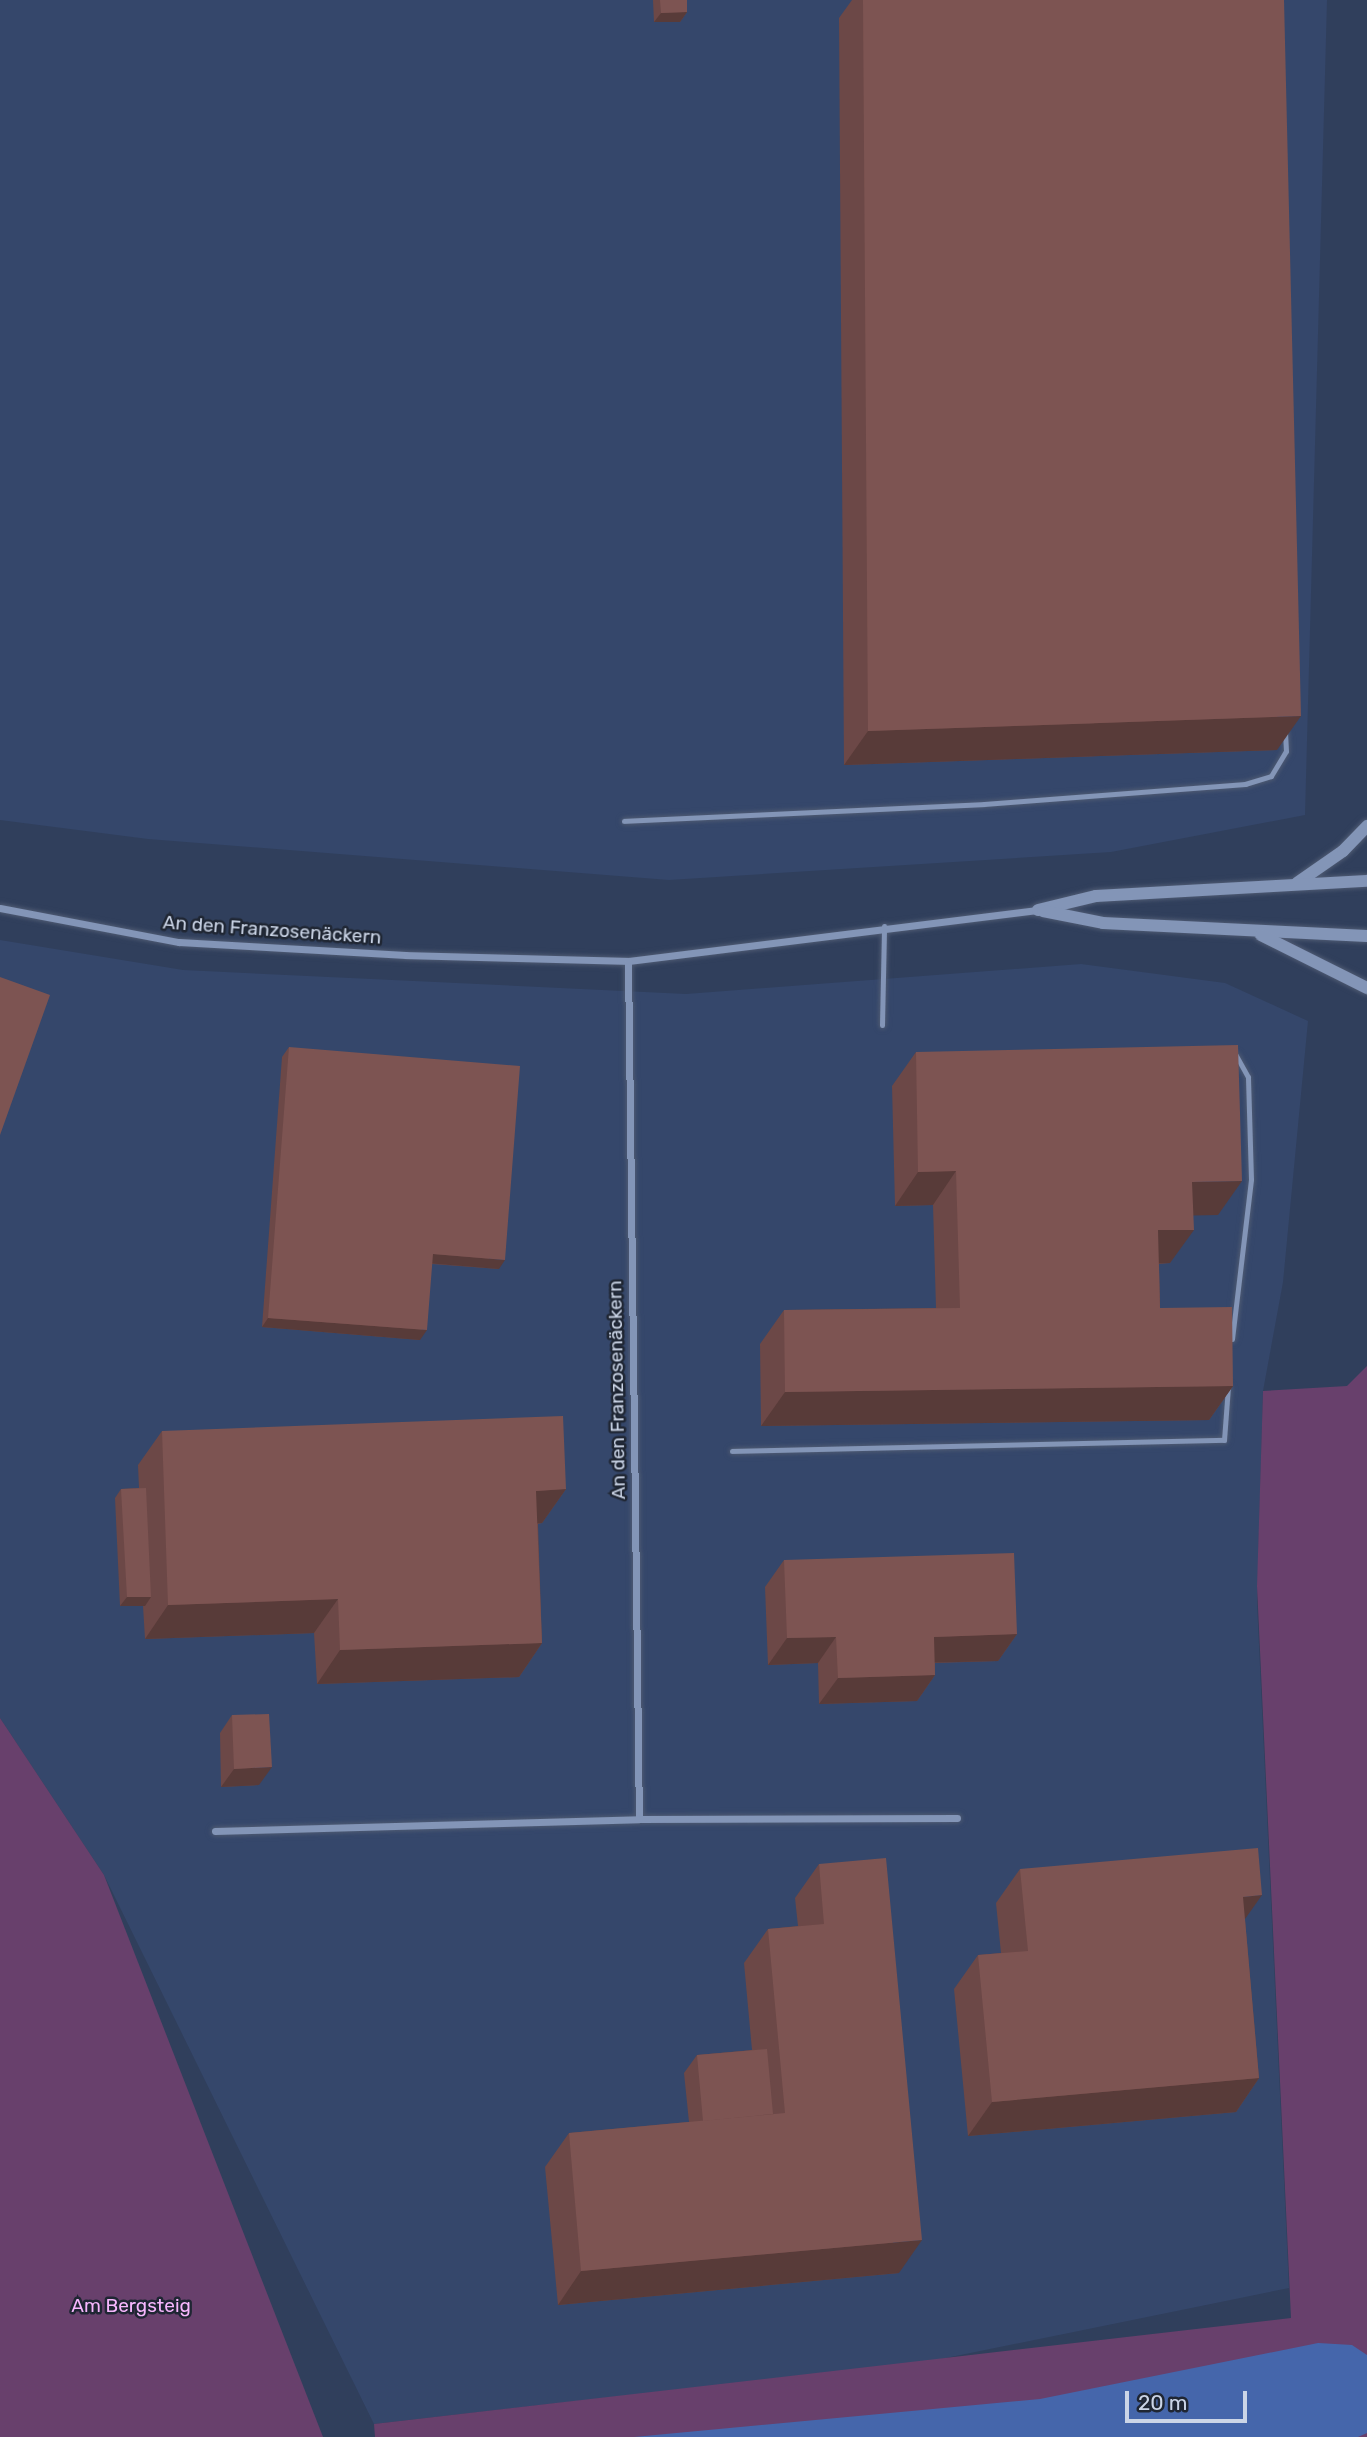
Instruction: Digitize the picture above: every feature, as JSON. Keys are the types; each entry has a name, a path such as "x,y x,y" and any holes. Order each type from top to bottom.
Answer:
{"street":[{"path":"1296,883 1343,851 1367,826"},
{"path":"1038,910 1096,896 1367,881"},
{"name":"An den Franzosenäckern","path":"0,908 179,942 406,955 628,961 884,926 1038,910"},
{"path":"1038,910 1103,923 1367,936"},
{"path":"1251,931 1367,988"},
{"name":"An den Franzosenäckern","path":"628,961 639,1819"},
{"path":"215,1831 639,1819 957,1818"}],"lane":[{"path":"624,821 984,804 1245,784 1271,776 1286,751 1285,727"},
{"path":"882,1025 884,926"},
{"path":"1231,1347 1251,1179 1248,1077 1234,1051"},
{"path":"732,1451 1224,1440 1229,1374"}],"shaded area":[{"path":"0,0 1327,0 1305,815 1111,852 669,880 148,839 0,820"},
{"path":"0,940 183,970 686,994 1081,964 1225,983 1308,1021 1283,1282 1263,1391 1257,1602 1289,2288 931,2361 374,2424 104,1875 0,1718"}],"green space":[{"path":"1367,1366 1367,2437 375,2437 374,2424 1291,2318 1257,1586 1263,1391 1347,1386"},
{"name":"Am Bergsteig","path":"0,1718 104,1875 323,2437 0,2437"}],"water":[{"path":"1318,2343 1352,2345 1367,2355 1367,2433 1358,2437 634,2437 1040,2399"}],"building":[{"path":"660,0 687,0 687,12 661,13"},
{"path":"863,0 1284,0 1301,716 868,731"},
{"path":"0,977 50,995 0,1135"},
{"path":"1238,1045 1242,1181 1192,1182 1194,1230 1158,1230 1160,1308 1232,1307 1233,1386 785,1392 784,1310 960,1308 956,1171 918,1172 916,1052"},
{"path":"289,1047 520,1066 505,1260 433,1254 427,1330 268,1318"},
{"path":"563,1416 566,1489 536,1491 542,1643 340,1650 338,1599 168,1605 162,1431"},
{"path":"146,1488 151,1597 127,1597 121,1489"},
{"path":"1014,1553 1017,1634 934,1637 935,1675 838,1678 836,1637 787,1638 784,1560"},
{"path":"269,1714 272,1767 234,1769 232,1715"},
{"path":"1258,1848 1262,1895 1243,1897 1259,2078 992,2102 978,1955 1028,1951 1020,1869"},
{"path":"886,1858 922,2240 581,2271 569,2133 785,2113 768,1929 824,1924 819,1864"},
{"path":"767,2049 773,2114 703,2121 697,2055"}]}
